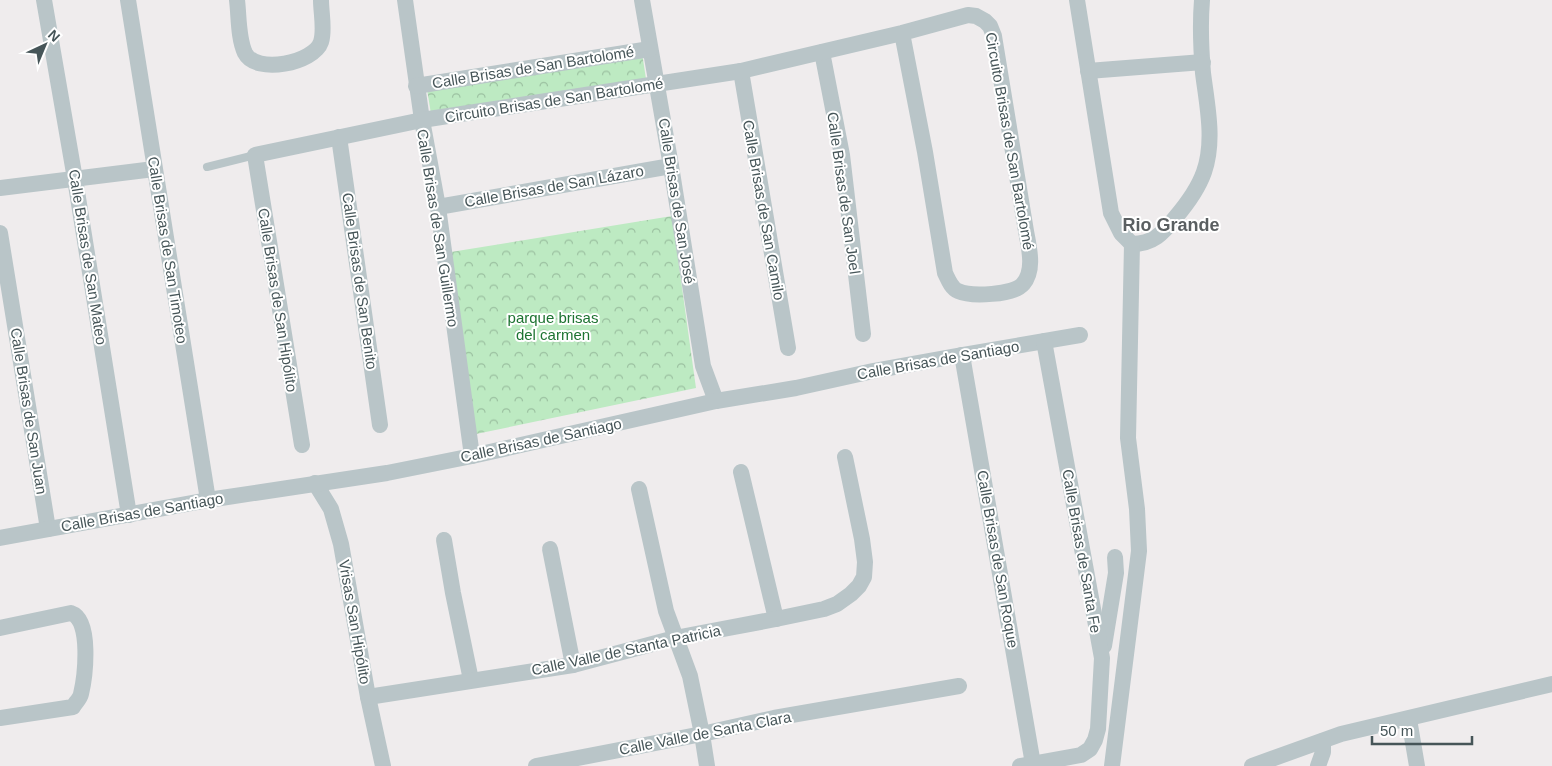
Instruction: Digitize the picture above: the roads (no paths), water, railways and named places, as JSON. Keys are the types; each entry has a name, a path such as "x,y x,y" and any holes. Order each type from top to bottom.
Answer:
{"street":[{"name":"Calle Brisas de San Mateo","path":"44,0 130,514"},
{"name":"Calle Brisas de San Timoteo","path":"128,0 208,500"},
{"path":"237,0 240,30 245,53 254,62 267,64 286,63 304,59 318,48 322,34 321,0"},
{"name":"Calle Brisas de San Guillermo","path":"405,0 416,86 438,207 472,456"},
{"name":"Calle Brisas de San José","path":"642,0 703,366 716,401"},
{"path":"1077,0 1111,213 1121,233 1139,244"},
{"path":"1139,244 1160,234 1169,225 1196,191 1204,171 1209,139 1203,62 1202,0"},
{"name":"Circuito Brisas de San Bartolomé","path":"254,155 422,120 741,71 902,33 968,15 976,16 985,21 992,31 996,48 1030,261 1028,274 1023,284 1010,292 979,294 958,291 950,284 945,273 925,152 902,33"},
{"name":"Calle Brisas de San Bartolomé","path":"416,86 650,49"},
{"name":"Calle Brisas de San Joel","path":"822,52 842,155 863,334"},
{"path":"1088,71 1203,62"},
{"name":"Calle Brisas de San Camilo","path":"741,71 788,348"},
{"name":"Calle Brisas de San Benito","path":"340,137 380,425"},
{"name":"Calle Brisas de San Hipólito","path":"254,155 302,445"},
{"name":"Calle Brisas de San Lázaro","path":"438,207 671,166"},
{"path":"0,188 154,169"},
{"name":"Calle Brisas de San Juan","path":"0,233 48,529"},
{"path":"1112,766 1138,551 1138,509 1128,438 1139,244"},
{"name":"Calle Brisas de Santiago","path":"0,538 208,500 387,473 472,456 716,401 796,388 873,371 1080,335"},
{"name":"Calle Brisas de Santa Fe","path":"1026,765 1081,755 1090,749 1096,740 1098,729 1102,658 1044,341"},
{"name":"Calle Brisas de San Roque","path":"962,355 1026,765"},
{"name":"Calle Valle de Stanta Patricia","path":"368,697 573,665 676,638 776,620 824,609 837,604 859,586 864,577 865,562 845,457"},
{"path":"741,472 776,620"},
{"name":"Vrisas San Hipólito","path":"315,483 331,509 336,522 382,766"},
{"path":"639,489 666,611 690,676 707,766"},
{"path":"444,540 471,680"},
{"path":"550,549 573,665"},
{"path":"1102,658 1116,573 1115,557"},
{"path":"0,628 71,613 78,616 82,621 85,645 85,662 80,696 72,708 0,718"},
{"path":"1252,766 1341,734 1552,684"},
{"name":"Calle Valle de Santa Clara","path":"536,766 774,718 959,686"},
{"path":"1410,719 1417,766"},
{"path":"1318,766 1323,752 1323,741"}],"lane":[{"name":"Circuito Brisas de San Bartolomé","path":"206,167 254,155"}],"district":[{"name":"Rio Grande","path":"1171,225"}],"park label":[{"name":"parque brisas del carmen","path":"553,326"}]}
